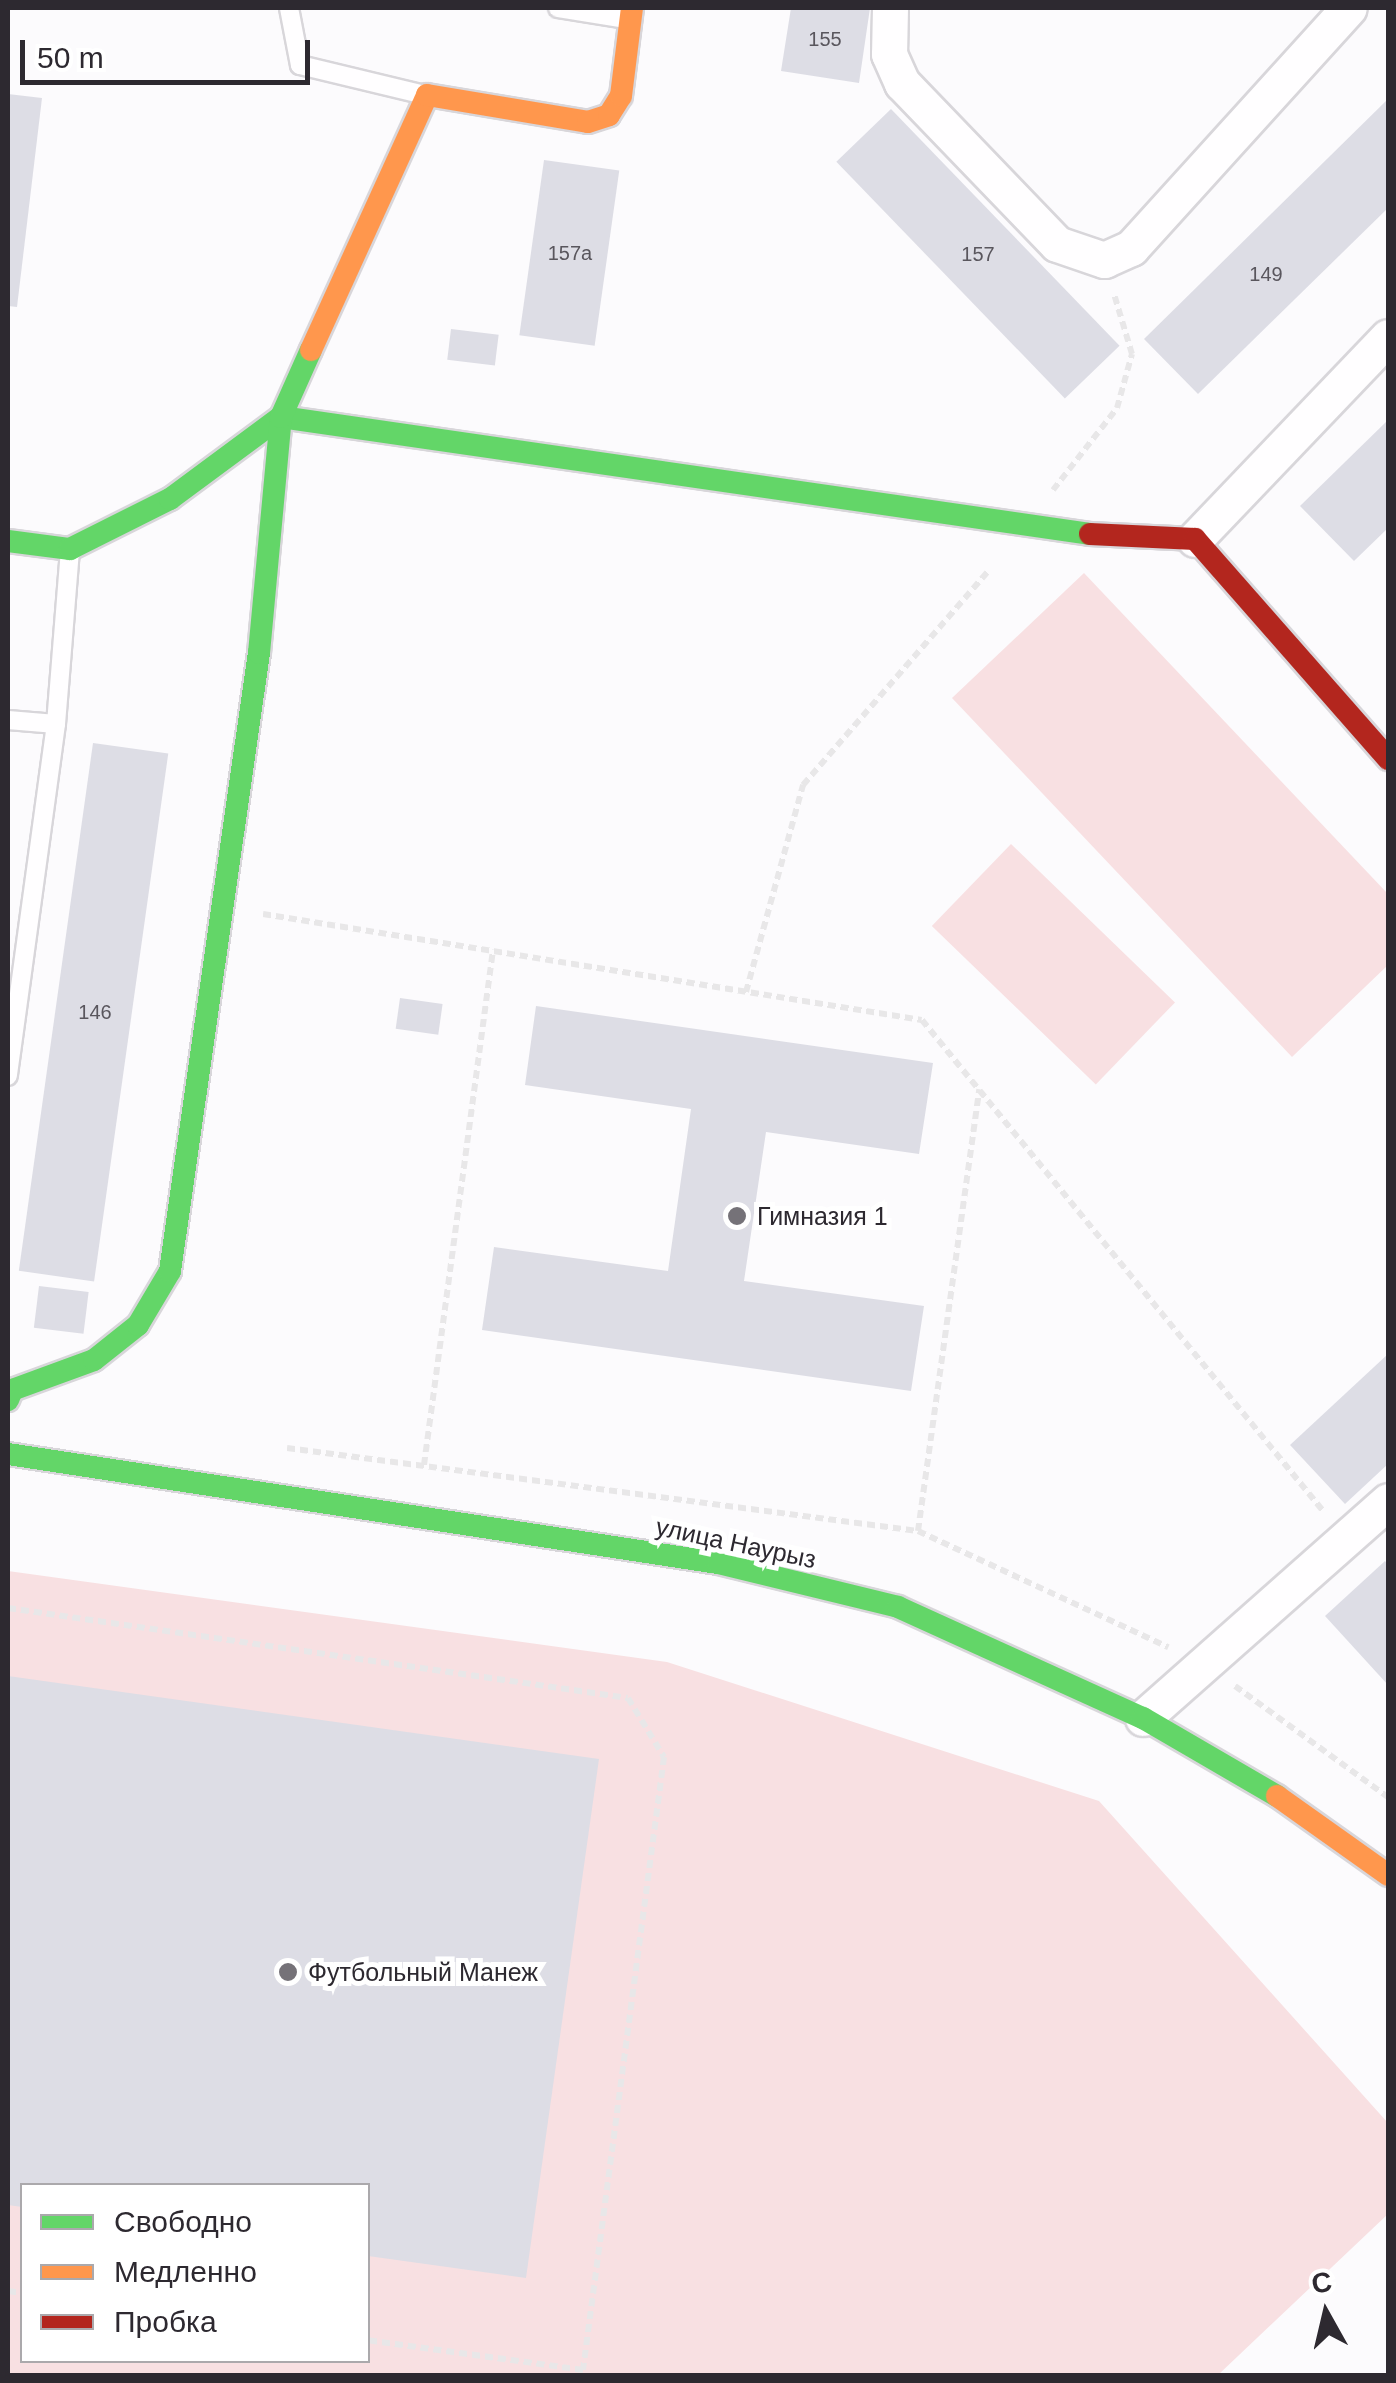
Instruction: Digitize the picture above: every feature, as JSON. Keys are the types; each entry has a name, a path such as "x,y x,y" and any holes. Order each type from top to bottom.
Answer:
{"street":[{"path":"890,8 890,54 902,82 1057,244 1104,260 1132,248 1349,8"},
{"path":"10,1395 94,1360 138,1325 170,1271 260,654 280,417 427,95 588,122 609,114 621,96 631,14"},
{"path":"1195,540 1388,337"},
{"path":"8,541 70,549 170,499 280,417 1022,531 1195,540 1388,760"},
{"name":"улица Наурыз","path":"8,1454 718,1563 898,1607 1143,1718 1388,1874"},
{"path":"1143,1718 1388,1500"}],"lane":[{"path":"289,8 300,64 427,95"},
{"path":"558,8 631,14"},
{"path":"8,1076 56,724 70,549"},
{"path":"8,720 56,724"},
{"path":"8,1362 10,1395"}],"path":[{"path":"746,992 802,785 1022,531 1117,408 1132,354 1104,260"},
{"path":"222,908 922,1020 1346,1538"},
{"path":"424,1466 492,950"},
{"path":"918,1531 979,1089"},
{"path":"8,1608 628,1698 664,1757 583,2370 370,2340"}],"shaded area":[{"path":"1084,573 1388,894 1388,965 1292,1057 952,698"},
{"path":"1011,844 1175,1002 1096,1084 932,926"},
{"path":"8,1571 667,1662 1099,1801 1388,2123 1388,2214 1218,2375 8,2376"}],"building":[{"path":"791,8 870,8 859,83 781,71"},
{"path":"8,94 42,98 17,307 8,306"},
{"path":"1388,99 1388,208 1198,394 1144,339"},
{"path":"891,109 1120,346 1065,398 836,162"},
{"path":"544,160 619,171 595,346 519,335"},
{"path":"451,329 499,335 495,366 447,360"},
{"path":"1388,420 1388,528 1354,561 1300,506"},
{"path":"93,743 168,754 94,1281 19,1271"},
{"path":"400,998 443,1004 438,1035 396,1029"},
{"path":"536,1006 933,1063 919,1154 766,1132 744,1281 924,1306 911,1391 482,1330 494,1247 668,1271 691,1109 525,1085"},
{"path":"39,1286 89,1292 84,1334 34,1328"},
{"path":"1388,1354 1388,1464 1345,1504 1290,1445"},
{"path":"1385,1561 1388,1565 1388,1685 1325,1616"},
{"name":"Футбольный Манеж","path":"8,1676 599,1759 526,2278 370,2256 370,2183 20,2183 20,2207 8,2205"}],"traffic: fast":[{"path":"8,1400 12,1390 94,1360 138,1325 170,1271 259,653 281,417 311,350"},
{"path":"8,541 70,549 170,499 281,417 1090,534"},
{"path":"8,1454 718,1563 898,1607 1143,1718 1277,1796"}],"traffic: slow":[{"path":"311,350 427,95 588,122 609,115 621,96 632,8"},
{"path":"1277,1796 1388,1875"}],"traffic: jam":[{"path":"1090,534 1195,539 1388,759"}],"place":[{"name":"Гимназия 1","path":"737,1216"},
{"name":"Футбольный Манеж","path":"288,1972"}]}
